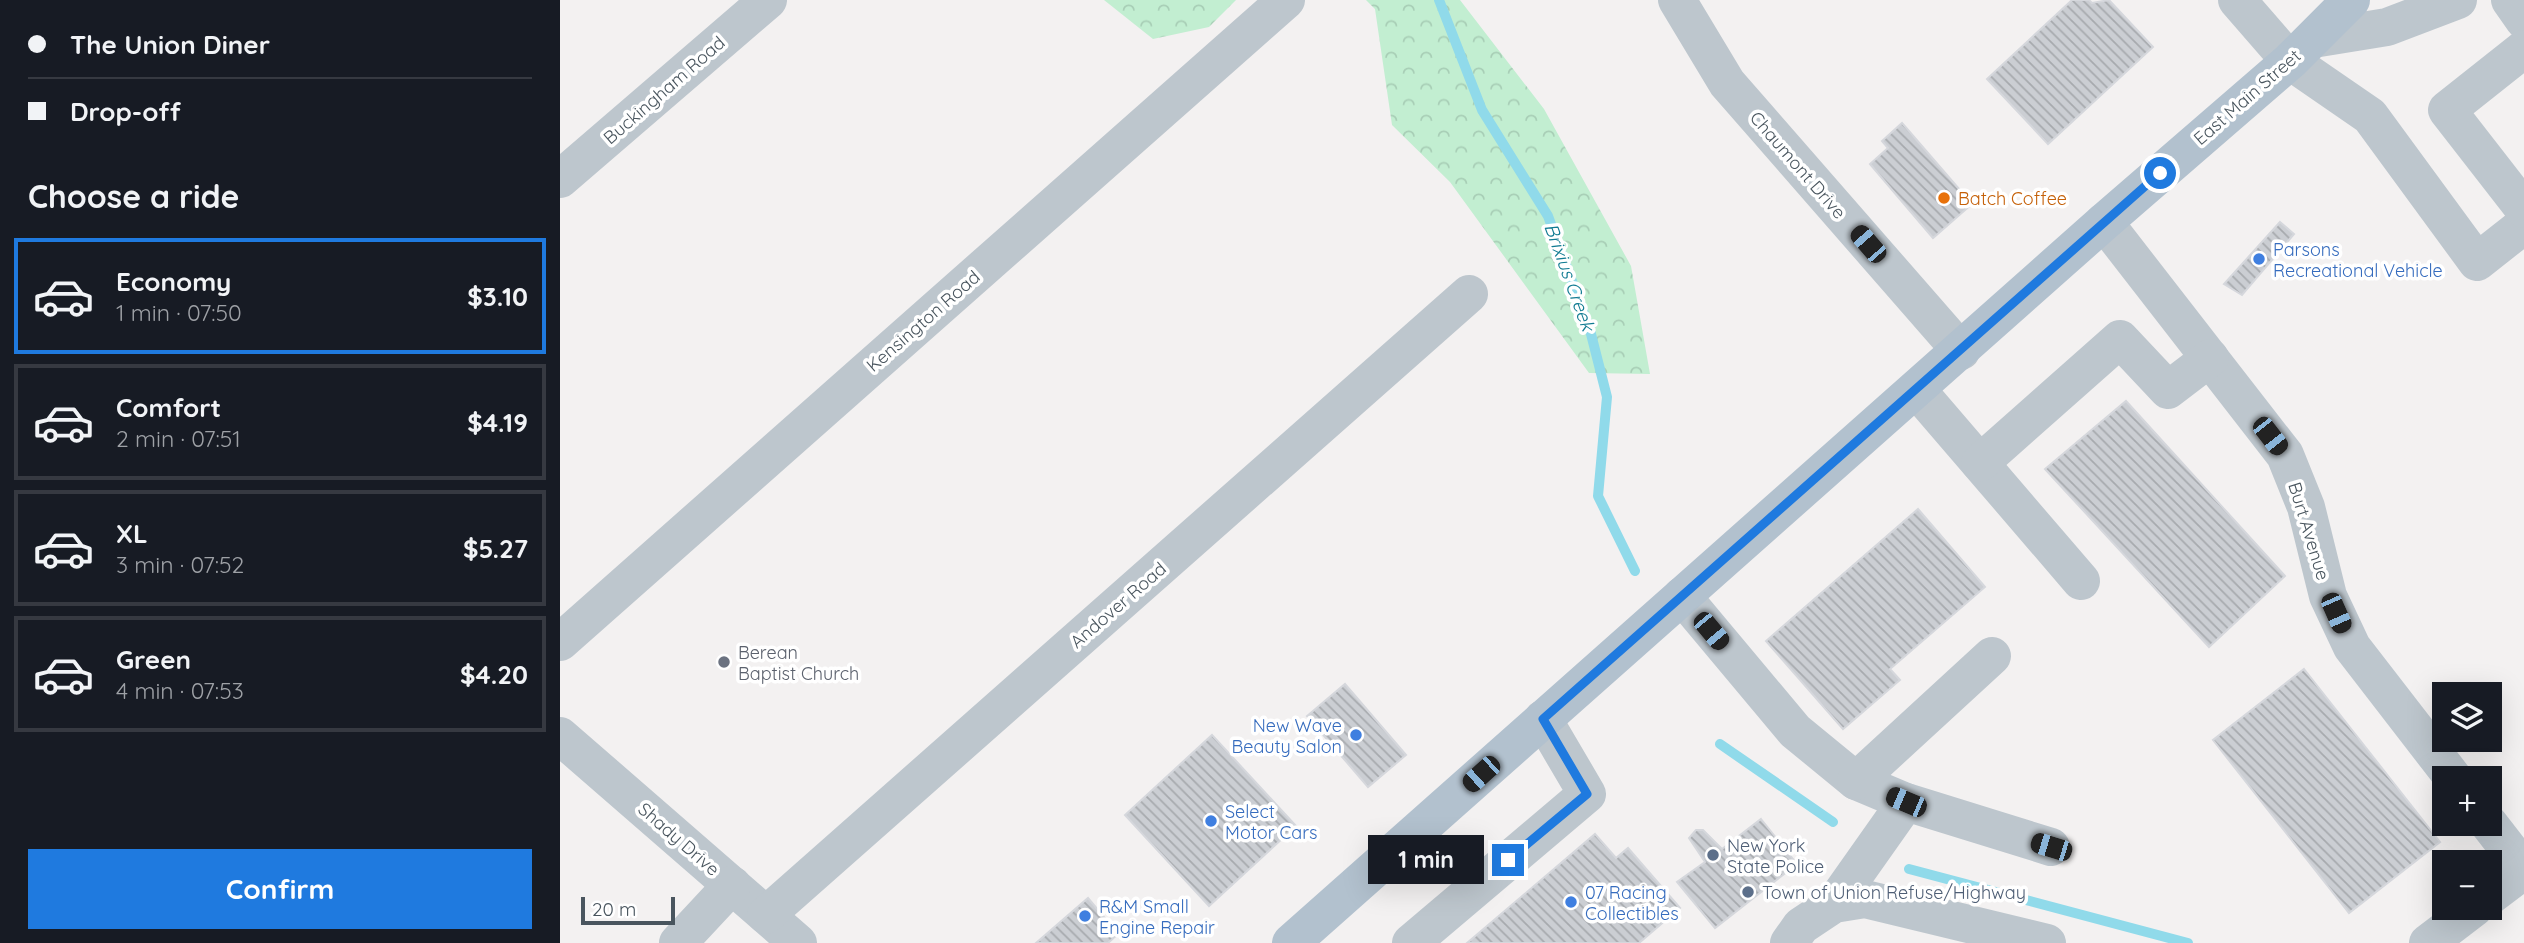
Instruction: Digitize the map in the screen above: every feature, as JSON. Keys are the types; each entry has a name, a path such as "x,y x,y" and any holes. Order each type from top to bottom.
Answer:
{"main road":[{"name":"East Main Street","path":"1295,942 2104,222 2302,50 2351,0"}],"street":[{"name":"Buckingham Road","path":"560,179 768,0"},
{"name":"Kensington Road","path":"560,642 1286,0"},
{"name":"Chaumont Drive","path":"1677,0 1727,83 1961,351"},
{"path":"2238,0 2302,50 2370,116 2477,262 2524,225"},
{"path":"2302,50 2387,27 2458,0"},
{"path":"2510,0 2524,20"},
{"path":"2524,49 2448,110 2524,209"},
{"name":"Burt Avenue","path":"2104,222 2285,455 2306,507 2329,596 2352,647 2444,766"},
{"name":"Andover Road","path":"766,915 1469,294"},
{"path":"1980,463 2120,339 2168,390 2210,358"},
{"path":"1917,390 2081,580"},
{"path":"1682,596 1795,731 1856,781 1906,802 2051,847"},
{"path":"1856,781 1992,656"},
{"path":"1411,943 1587,794 1543,719"},
{"name":"Shady Drive","path":"560,736 798,943"},
{"path":"1788,943 1801,926 1833,904 1906,802"},
{"path":"2498,836 2524,870 2502,887"},
{"path":"678,943 732,885"},
{"path":"1833,904 1865,899 2047,943"},
{"path":"2428,943 2458,920"}],"green space":[{"path":"1104,0 1236,0 1209,27 1153,39"},
{"path":"1366,0 1460,0 1544,109 1631,266 1650,374 1589,373 1450,182 1392,125 1375,9"}],"building":[{"path":"2072,0 2089,0 2092,3 2109,0 2153,47 2048,144 1987,79"},
{"path":"1902,123 1972,204 1933,238 1870,164 1888,148 1882,141"},
{"name":"Parsons Recreational Vehicle","path":"2280,222 2294,234 2242,295 2224,284"},
{"path":"2126,401 2285,576 2209,647 2045,469"},
{"path":"1918,509 1985,587 1890,669 1900,680 1843,729 1766,641"},
{"path":"2304,669 2432,832 2432,836 2440,842 2349,913 2213,740"},
{"name":"New Wave Beauty Salon","path":"1345,684 1406,755 1368,787 1307,716"},
{"name":"Select Motor Cars","path":"1212,735 1296,826 1209,906 1125,815"},
{"path":"1761,819 1797,864 1715,928 1677,882 1705,862 1689,838 1696,830 1703,830 1722,849"},
{"path":"1595,834 1616,858 1628,848 1680,908 1639,943 1467,943"},
{"name":"R&M Small Engine Repair","path":"1088,898 1118,934 1108,943 1036,943"}],"waterway":[{"name":"Brixius Creek","path":"1439,0 1482,110 1548,216 1590,330 1607,397 1598,496 1635,571"},
{"name":"Brixius Creek","path":"1720,744 1833,822"},
{"name":"Brixius Creek","path":"1909,869 2188,943"}],"place":[{"name":"Batch Coffee","path":"1944,198"},
{"name":"Parsons Recreational Vehicle","path":"2259,259"},
{"name":"Berean Baptist Church","path":"724,662"},
{"name":"New Wave Beauty Salon","path":"1356,735"},
{"name":"Select Motor Cars","path":"1211,821"},
{"name":"New York State Police","path":"1713,855"},
{"name":"Town of Union Refuse/Highway","path":"1748,892"},
{"name":"07 Racing Collectibles","path":"1571,902"},
{"name":"R&M Small Engine Repair","path":"1085,916"}],"route":[{"path":"1508,860 1587,794 1543,719 2160,173"}]}
